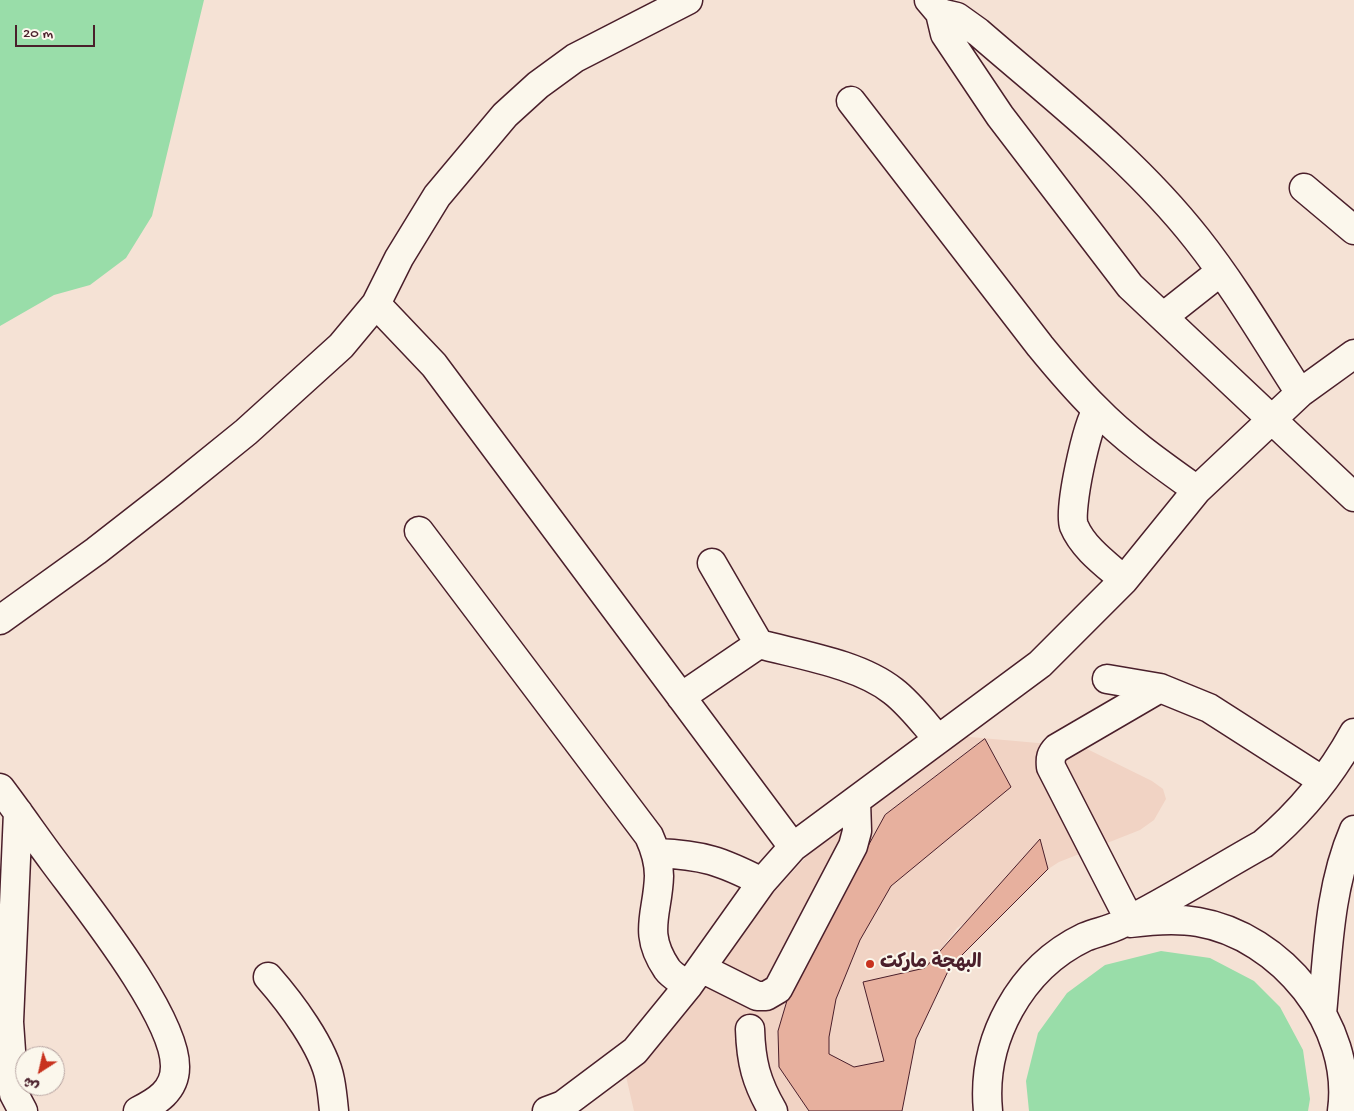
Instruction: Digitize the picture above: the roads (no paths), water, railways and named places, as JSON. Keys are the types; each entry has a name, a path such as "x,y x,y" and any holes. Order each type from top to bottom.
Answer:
{"street":[{"path":"0,620 96,551 246,432 341,346 376,304 399,258 437,196 505,115 538,85 575,58 688,0"},
{"path":"935,7 957,17 978,32 1122,156 1159,195 1198,240 1300,393"},
{"path":"935,7 945,34 1000,116 1130,286 1354,496"},
{"path":"851,101 1040,346 1097,410 1146,452 1197,490"},
{"path":"1304,188 1354,230"},
{"path":"1163,317 1220,272"},
{"path":"376,304 434,365 793,847"},
{"path":"547,1111 563,1105 635,1051 694,977 762,882 793,847 1040,664 1124,580 1197,490 1300,393 1354,354"},
{"path":"1097,410 1090,425 1075,495 1074,526 1087,546 1124,580"},
{"path":"419,531 649,836 657,853 659,877 652,927 656,946 668,971 757,996 766,996 778,989 851,852 857,831 856,801"},
{"path":"712,563 759,644 846,668 872,678 893,691 938,739"},
{"path":"680,697 759,644"},
{"path":"1107,679 1160,688 1209,708 1323,781"},
{"path":"1125,922 1050,767 1050,760 1057,748 1160,688"},
{"path":"984,1104 991,1052 1001,1025 1026,984 1053,957 1085,937 1125,922 1263,844 1283,827 1323,781 1354,733"},
{"path":"0,788 126,961 159,1017 171,1046 175,1067 172,1082 161,1100 138,1111"},
{"path":"18,812 9,1022 14,1094 23,1111"},
{"path":"1322,1014 1334,890 1346,848 1354,830"},
{"path":"657,853 692,855 726,863 762,882"},
{"path":"1125,922 1160,919 1199,922 1236,934 1278,961 1299,981 1322,1014 1334,1043 1341,1074 1342,1111"},
{"path":"268,977 286,998 311,1035 330,1078 334,1111"},
{"path":"750,1029 751,1055 759,1086 773,1111"}],"place":[{"name":"البهجة ماركت","path":"870,964"}]}
